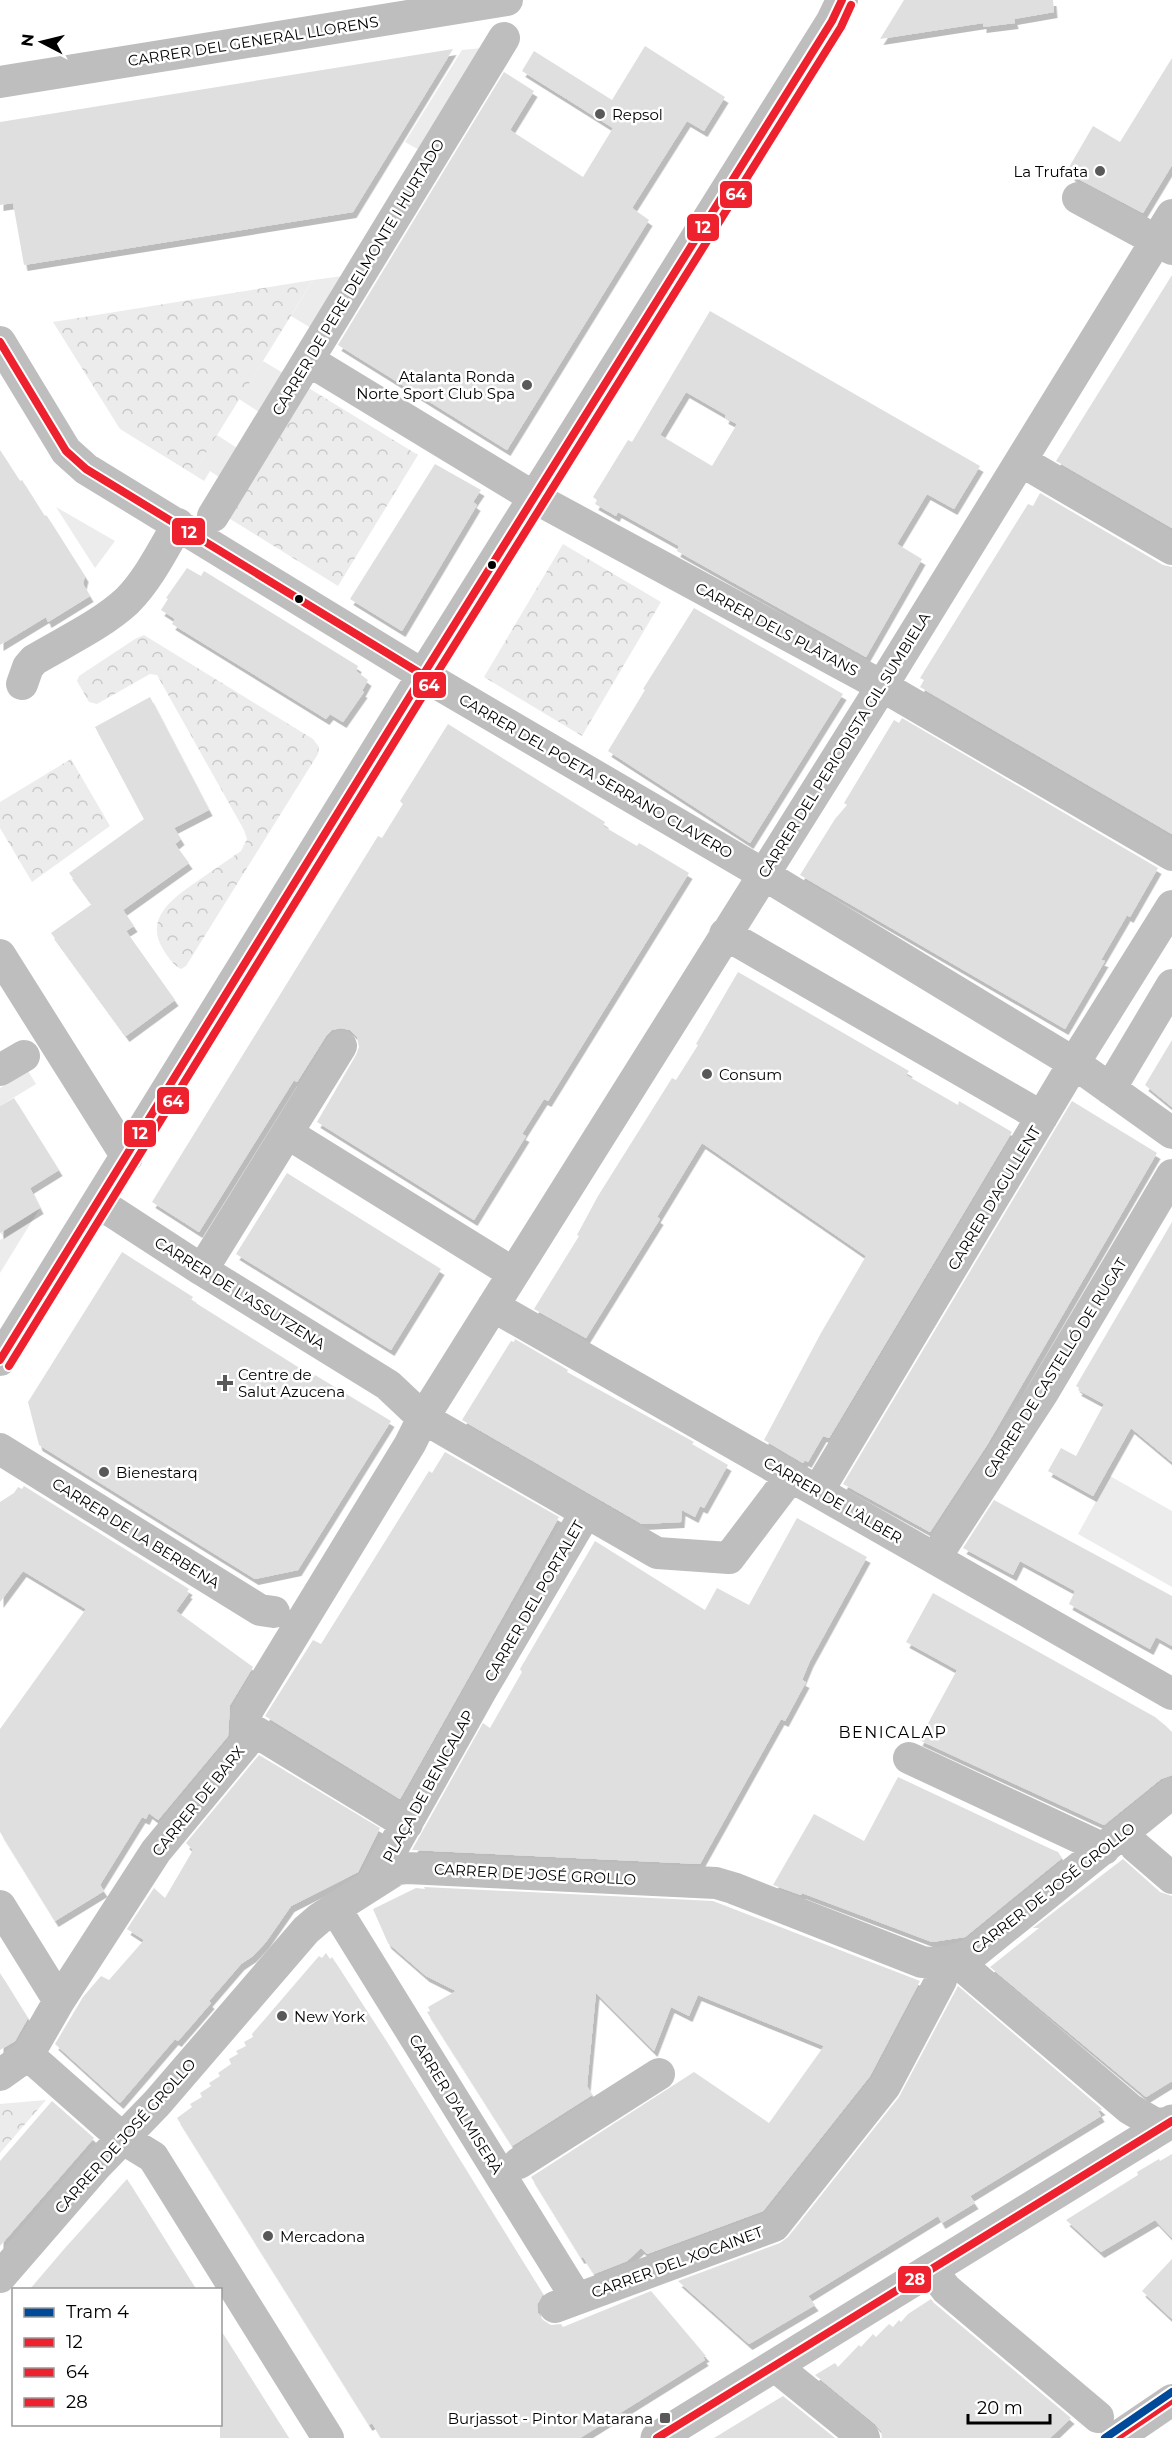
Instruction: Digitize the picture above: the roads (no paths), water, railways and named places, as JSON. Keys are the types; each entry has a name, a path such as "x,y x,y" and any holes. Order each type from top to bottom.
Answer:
{"main road":[{"path":"657,2438 1169,2122"}],"street":[{"name":"CARRER DEL GENERAL LLORENS","path":"0,82 507,0"},
{"path":"0,1360 423,675 536,498 832,21 842,0"},
{"name":"CARRER DE PERE DELMONTE I HURTADO","path":"213,516 504,38"},
{"path":"1078,198 1167,235"},
{"name":"CARRER DEL PERIODISTA GIL SUMBIELA","path":"423,1418 1021,461 1167,235"},
{"name":"CARRER DEL POETA SERRANO CLAVERO","path":"0,342 66,451 75,460 423,675 763,874 1074,1063 1172,1133"},
{"name":"CARRER DELS PLÀTANS","path":"308,360 536,498 882,686 1172,855"},
{"path":"1021,461 1172,549"},
{"path":"22,684 33,660 105,617 128,599 157,561 178,524"},
{"name":"CARRER D'AGULLENT","path":"818,1491 1074,1063 1172,906"},
{"path":"725,934 1042,1117"},
{"path":"0,955 127,1157"},
{"path":"1110,1089 1172,985"},
{"path":"202,1270 341,1046"},
{"path":"287,1132 513,1273"},
{"name":"CARRER DE CASTELLÓ DE RUGAT","path":"935,1558 1042,1394 1172,1175"},
{"name":"CARRER DE L'ASSUTZENA","path":"99,1203 202,1270 388,1385 423,1418 657,1553 729,1558 791,1476"},
{"name":"CARRER DE L'ÀLBER","path":"493,1306 1172,1694"},
{"name":"CARRER DE BARX","path":"0,2075 28,2055 58,2001 156,1851 244,1745 248,1732 245,1714 410,1444 423,1418"},
{"name":"CARRER DE LA BERBENA","path":"0,1449 260,1610 274,1612"},
{"name":"CARRER DEL PORTALET","path":"482,1689 586,1512"},
{"name":"PLAÇA DE BENICALAP","path":"373,1883 482,1689"},
{"path":"246,1726 407,1824"},
{"path":"909,1758 1104,1849"},
{"name":"CARRER DE JOSÉ GROLLO","path":"0,2277 122,2138 157,2103 306,1930 335,1908 397,1869 716,1883 922,1962 948,1963 975,1952 1172,1793"},
{"path":"1136,1847 1172,1878"},
{"path":"0,1906 58,2001"},
{"name":"CARRER D'ALMISERÀ","path":"335,1908 566,2303"},
{"path":"948,1963 1130,2109 1154,2123 1169,2122"},
{"name":"CARRER DEL XOCAINET","path":"566,2303 774,2226 885,2086 948,1963"},
{"path":"28,2055 122,2138 153,2157 328,2438"},
{"path":"519,2163 659,2074"},
{"path":"931,2269 946,2289 1107,2428 1172,2400"},
{"path":"775,2366 864,2438"}],"tram line":[{"name":"4","path":"1105,2438 1172,2392"}],"place":[{"name":"Repsol","path":"600,114"},
{"name":"La Trufata","path":"1100,171"},
{"name":"Atalanta Ronda Norte Sport Club Spa","path":"527,385"},
{"name":"Consum","path":"707,1074"},
{"name":"Centre de Salut Azucena","path":"225,1383"},
{"name":"Bienestarq","path":"104,1472"},
{"name":"New York","path":"282,2016"},
{"name":"Mercadona","path":"268,2236"},
{"name":"Burjassot - Pintor Matarana","path":"665,2418"}],"district":[{"name":"BENICALAP","path":"893,1732"}]}
